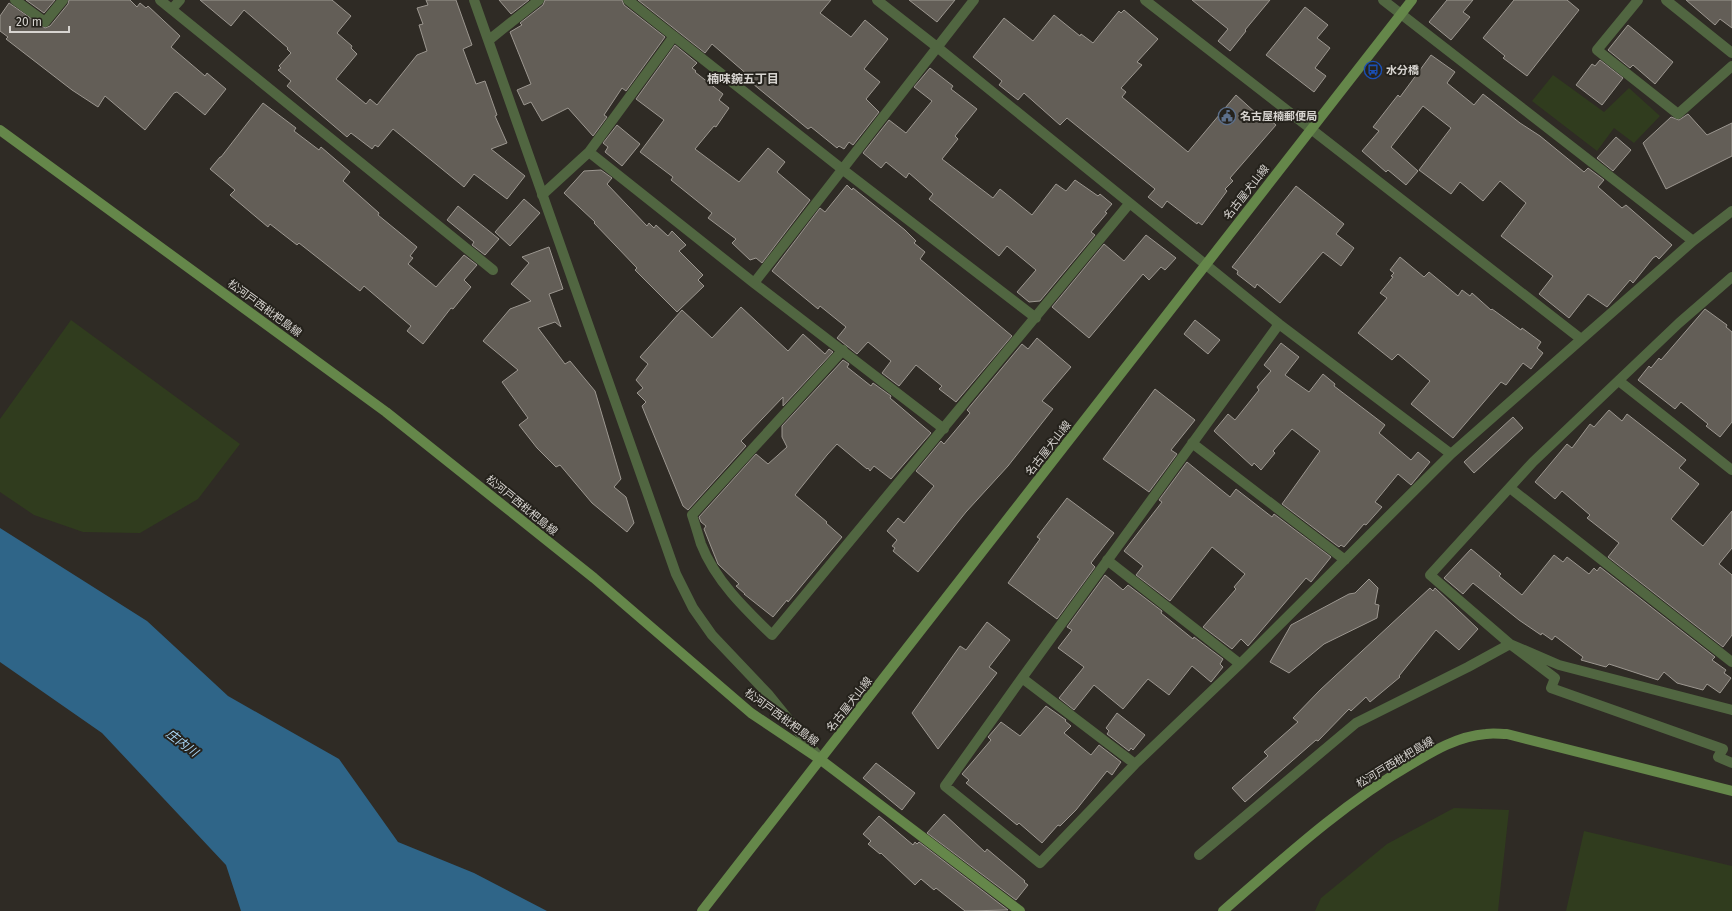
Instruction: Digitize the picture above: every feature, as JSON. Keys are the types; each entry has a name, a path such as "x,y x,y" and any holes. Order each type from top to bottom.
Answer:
{"main road":[{"name":"名古屋犬山線","path":"702,911 1412,0"},
{"name":"松河戸西枇杷島線","path":"0,130 386,412 594,578 751,713 821,760 918,832 1020,911"},
{"name":"松河戸西枇杷島線","path":"1223,911 1334,816 1385,779 1436,749 1463,739 1485,734 1507,734 1732,791"}],"street":[{"path":"14,0 46,22 63,0"},
{"path":"160,0 493,270"},
{"path":"172,9 180,0"},
{"path":"474,0 676,574 693,608 712,635 768,694 821,760"},
{"path":"489,40 539,0"},
{"path":"628,0 842,169 1036,318"},
{"path":"877,0 1279,324 1451,454"},
{"path":"754,283 974,0"},
{"path":"1145,0 1310,130 1581,339"},
{"path":"1383,0 1693,241"},
{"path":"1638,0 1597,50 1678,114 1732,66"},
{"path":"1666,0 1732,53"},
{"path":"542,196 588,152 674,36"},
{"path":"588,152 754,283 944,429"},
{"path":"843,350 692,514 702,545 716,572 736,598 772,636 1129,204"},
{"path":"1279,324 945,786 1040,862 1134,764 1240,664 1451,454 1693,241 1732,211"},
{"path":"1732,277 1678,323 1533,462 1430,575 1510,644 1555,678 1550,688 1723,749 1718,757 1732,762"},
{"path":"1619,381 1732,470"},
{"path":"1192,443 1345,560"},
{"path":"1510,488 1732,662"},
{"path":"1107,560 1240,664"},
{"path":"1510,644 1559,666 1729,709 1732,699"},
{"path":"1199,855 1356,723 1468,667 1510,644"},
{"path":"1022,678 1134,764"}],"green space":[{"path":"1553,75 1604,112 1629,88 1660,116 1634,143 1614,128 1597,151 1532,101"},
{"path":"71,320 240,444 198,499 140,533 83,532 34,515 0,492 0,419"},
{"path":"1454,808 1509,810 1498,911 1315,911 1321,898 1387,844"},
{"path":"1584,831 1732,866 1732,911 1566,911"}],"water":[{"name":"庄内川","path":"0,528 147,621 228,696 339,759 398,842 474,873 547,911 241,911 226,865 102,733 0,662"}],"building":[{"path":"26,0 55,0 44,13"},
{"path":"69,0 130,0 137,7 140,3 146,8 148,6 180,36 171,47 205,76 207,73 226,89 205,115 177,92 174,93 145,130 105,96 98,107 72,90 6,39 8,37 0,31 0,16 9,3 45,28 50,26 68,4"},
{"path":"200,0 332,0 351,16 337,33 352,46 351,48 357,54 336,79 366,104 370,99 377,105 417,55 427,51 419,25 423,24 417,8 428,5 426,0 456,0 472,45 463,49 476,84 485,81 497,115 495,116 507,143 491,149 525,176 507,199 474,174 464,187 393,129 378,147 375,145 372,149 351,133 347,137 287,86 291,81 278,70 281,68 279,66 291,53 287,49 288,48 244,10 231,26"},
{"path":"499,0 529,0 511,14"},
{"path":"545,0 622,0 624,5 665,37 626,91 622,88 604,115 607,117 593,136 568,108 542,121 531,102 524,105 517,90 531,84 510,32 522,25 520,23 543,5"},
{"path":"638,0 831,0 820,13 851,37 865,20 888,39 864,69 880,82 866,99 879,112 853,145 849,142 844,149 839,146 837,148 811,127 808,129 747,79 749,76 712,44 705,53"},
{"path":"909,0 955,0 937,22"},
{"path":"1192,0 1270,0 1230,51 1218,41 1228,29"},
{"path":"1447,0 1473,0 1463,12 1470,17 1451,40 1429,22"},
{"path":"1514,0 1567,0 1579,10 1527,76 1503,58 1505,56 1483,38"},
{"path":"1686,0 1732,0 1732,28 1720,19 1715,25"},
{"path":"1305,7 1328,25 1317,38 1330,48 1315,68 1326,76 1314,92 1266,55"},
{"path":"1124,10 1158,39 1137,62 1142,65 1121,88 1126,92 1122,97 1188,152 1236,95 1258,115 1261,112 1276,125 1230,178 1233,181 1225,189 1227,191 1202,225 1198,222 1197,224 1167,201 1162,208 1148,197 1155,189 1067,118 1060,125 1024,93 1018,100 999,85 1002,81 973,57 1004,18 1033,41 1054,15 1080,36 1081,34 1093,43 1119,11 1121,13"},
{"path":"1628,25 1673,62 1655,84 1633,65 1630,68 1608,50"},
{"path":"675,45 697,63 692,68 723,94 719,100 729,108 716,127 714,126 695,149 739,182 768,148 785,162 777,172 810,200 762,263 756,258 750,260 732,243 736,239 708,218 712,213 671,180 673,177 640,152 664,120 636,99"},
{"path":"1431,55 1455,72 1447,83 1474,105 1483,94 1520,123 1540,136 1584,172 1588,168 1604,180 1598,187 1622,208 1626,205 1672,245 1659,259 1656,256 1653,258 1633,283 1630,280 1607,307 1588,294 1569,318 1539,294 1553,276 1501,236 1526,203 1500,181 1483,201 1460,182 1451,194 1419,170 1451,128 1423,106 1391,147 1418,171 1406,185 1388,170 1386,172 1362,151 1379,131 1373,127 1398,95 1400,97"},
{"path":"1600,60 1623,78 1602,105 1576,85 1592,64 1595,66"},
{"path":"930,68 953,86 951,89 977,109 955,136 958,139 942,159 993,198 1000,189 1032,215 1056,184 1066,191 1075,180 1098,196 1100,194 1112,204 1105,212 1107,213 1091,232 1095,235 1040,301 1029,302 1017,292 1036,270 1007,246 999,256 929,199 933,194 909,173 906,178 886,162 881,168 863,153 889,120 906,133 932,101 914,87"},
{"path":"263,103 296,128 294,131 319,150 321,147 350,172 343,181 379,213 378,215 417,247 410,256 413,258 408,264 436,287 464,255 477,265 464,280 471,287 453,309 451,308 423,344 407,331 411,326 364,286 360,291 299,243 297,245 270,224 268,227 230,195 235,190 210,169"},
{"path":"1688,114 1707,135 1732,123 1732,156 1666,189 1643,143 1671,117 1679,120"},
{"path":"617,125 640,144 622,166 605,152 608,147 603,143"},
{"path":"1616,137 1631,150 1613,171 1597,158"},
{"path":"601,170 612,178 607,184 647,226 649,223 654,228 656,225 668,236 672,231 686,245 679,251 703,275 698,280 704,286 677,312 635,270 637,268 594,223 595,222 564,193 584,171"},
{"path":"847,185 852,190 853,188 905,230 916,241 914,243 925,252 920,259 1012,336 956,402 939,389 942,386 916,365 899,386 882,373 891,361 868,342 857,354 837,338 846,327 820,306 818,309 772,271 820,208 825,212"},
{"path":"1296,186 1344,224 1336,234 1354,248 1341,266 1323,252 1280,303 1257,284 1255,288 1237,274 1238,271 1232,267"},
{"path":"524,199 540,213 510,246 495,232"},
{"path":"458,206 499,239 485,255 472,245 474,242 447,220"},
{"path":"1146,235 1176,258 1165,270 1161,267 1149,280 1143,274 1089,338 1052,307 1104,244 1124,261"},
{"path":"549,247 563,289 549,294 561,327 555,322 538,328 565,364 570,361 595,391 621,479 614,487 626,497 634,523 627,532 592,503 560,465 556,467 537,448 519,425 528,418 502,382 518,370 483,341 510,309 531,301 511,284 529,263 522,257"},
{"path":"1400,257 1424,277 1429,272 1458,296 1462,290 1470,296 1472,293 1491,310 1492,309 1521,330 1522,328 1541,342 1537,348 1543,353 1531,369 1523,363 1506,385 1501,382 1453,438 1411,404 1430,381 1398,354 1392,360 1358,333 1387,298 1380,293 1393,277 1391,276 1394,273 1390,270"},
{"path":"741,307 788,351 803,334 825,354 829,349 833,352 783,406 783,397 741,441 746,446 688,510 683,506 642,406 646,402 637,393 643,388 636,380 648,364 640,357 682,310 712,338"},
{"path":"1705,309 1727,325 1726,327 1732,332 1732,422 1720,437 1706,426 1708,424 1681,402 1675,409 1638,380 1649,366 1651,368 1659,358 1661,360"},
{"path":"1195,320 1220,340 1208,354 1184,334"},
{"path":"1037,338 1071,367 1042,401 1053,409 1008,466 966,512 918,572 893,551 895,548 892,546 897,540 887,531 898,518 904,523 934,486 916,471 941,441 944,444 970,413 967,410 1022,344 1028,349"},
{"path":"1281,343 1299,357 1285,375 1309,392 1323,374 1335,384 1334,386 1385,425 1379,433 1411,460 1418,452 1430,462 1411,485 1398,474 1375,502 1382,507 1366,525 1364,524 1344,547 1341,545 1339,547 1282,504 1320,451 1292,429 1273,451 1275,453 1261,470 1254,463 1252,466 1214,431 1228,414 1235,420 1259,390 1257,387 1271,371 1264,365"},
{"path":"843,360 849,364 847,367 871,386 873,383 891,396 890,398 931,433 891,479 874,466 870,471 837,444 827,455 795,495 842,537 788,602 787,600 773,617 744,594 736,586 739,584 718,564 704,529 706,526 701,522 699,517 756,454 768,464 787,447 782,437 782,426"},
{"path":"1155,389 1195,420 1171,450 1177,454 1149,492 1103,459"},
{"path":"1609,410 1622,421 1627,414 1686,460 1679,468 1699,484 1671,519 1703,546 1732,511 1732,548 1719,564 1732,575 1732,635 1723,647 1608,557 1619,543 1587,518 1590,515 1562,491 1555,499 1535,482 1567,444 1572,448 1590,424 1594,427"},
{"path":"1513,417 1523,428 1474,473 1464,462"},
{"path":"1187,462 1230,497 1236,489 1272,517 1274,514 1331,557 1311,582 1306,578 1248,646 1241,639 1232,649 1203,627 1236,589 1234,587 1245,574 1212,547 1170,601 1136,575 1143,566 1124,551 1162,502 1159,500"},
{"path":"1067,498 1114,533 1091,563 1095,567 1057,619 1008,583 1040,539 1037,537"},
{"path":"1471,549 1501,574 1499,576 1522,595 1554,555 1563,562 1567,557 1589,574 1594,568 1597,571 1600,567 1715,657 1712,660 1726,670 1724,673 1731,678 1720,693 1707,684 1703,690 1677,683 1664,672 1658,680 1609,664 1606,667 1581,660 1583,657 1555,636 1552,640 1542,633 1541,635 1519,620 1473,583 1463,594 1444,578"},
{"path":"1105,575 1123,590 1128,585 1162,611 1161,613 1193,639 1194,637 1223,659 1220,664 1223,667 1211,682 1192,666 1169,695 1148,679 1123,709 1094,685 1074,710 1059,698 1084,667 1058,648 1072,630 1067,627"},
{"path":"1369,579 1378,588 1375,604 1379,605 1377,618 1324,644 1289,673 1270,662 1291,625 1349,594 1355,593"},
{"path":"1430,588 1433,591 1435,588 1478,629 1459,650 1436,630 1399,676 1400,677 1370,702 1366,697 1351,711 1349,709 1318,741 1316,740 1245,802 1232,788 1268,756 1264,752 1298,722 1293,718 1320,690"},
{"path":"987,622 1010,640 989,667 997,673 938,749 912,713 960,646 966,650"},
{"path":"1046,706 1066,720 1065,721 1071,726 1064,733 1091,755 1099,745 1121,762 1112,775 1107,771 1076,810 1060,826 1058,825 1042,843 1019,823 1017,825 966,783 969,780 962,774 991,740 988,737 1001,722 1020,736"},
{"path":"1117,713 1145,735 1133,750 1131,748 1129,751 1107,734 1109,731 1106,728"},
{"path":"876,763 915,793 902,810 863,778"},
{"path":"944,814 985,852 987,849 1025,881 1024,882 1028,885 1016,900 927,833"},
{"path":"879,816 913,845 915,842 917,844 919,842 1008,910 965,911 936,888 934,890 921,879 915,885 881,853 880,854 868,844 871,841 863,834"}],"place":[{"name":"水分橋","path":"1373,70"},
{"name":"名古屋楠郵便局","path":"1227,116"}],"district":[{"name":"楠味鋺五丁目","path":"743,79"}]}
